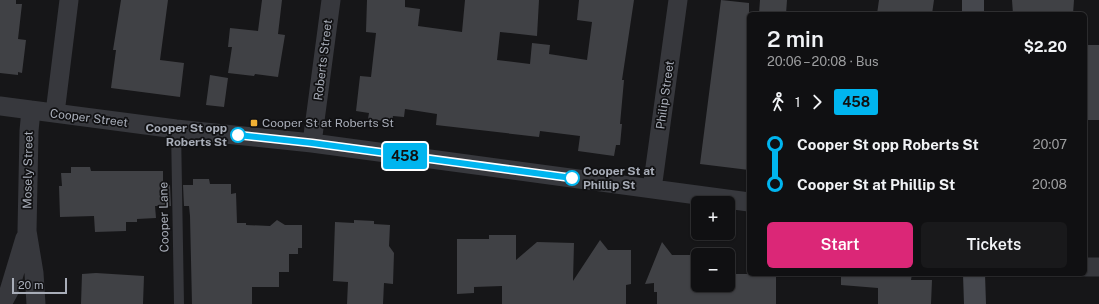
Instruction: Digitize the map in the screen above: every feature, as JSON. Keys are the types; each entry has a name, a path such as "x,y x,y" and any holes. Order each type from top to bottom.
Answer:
{"street":[{"path":"55,113 69,0"},
{"name":"Roberts Street","path":"312,143 331,0"},
{"name":"Philip Street","path":"652,189 678,0"},
{"path":"973,0 973,12"},
{"name":"Cooper Street","path":"0,106 176,129 312,143 747,202"},
{"name":"Mosely Street","path":"31,110 29,131 27,231 34,273 36,304"},
{"name":"Mosely Street","path":"2,304 14,278 27,231"},
{"path":"1087,267 1099,267"},
{"path":"974,276 975,304"}],"lane":[{"name":"Cooper Lane","path":"176,129 179,304"}],"building":[{"path":"0,0 16,0 16,4 22,4 18,39 26,40 22,73 18,72 18,75 0,73"},
{"path":"121,0 168,0 160,60 184,63 180,97 111,88 116,50 113,50"},
{"path":"262,0 282,0 278,34 285,35 278,77 228,73 232,47 228,47 230,28 258,31"},
{"path":"367,0 405,0 405,7 420,9 418,26 462,32 465,0 539,0 537,36 500,32 497,60 530,64 532,43 550,45 549,54 587,60 592,22 577,20 579,0 634,0 622,80 624,80 620,124 622,124 620,145 616,145 614,156 578,151 580,136 540,131 539,137 436,125 437,114 405,109 404,117 393,116 392,122 368,119 369,113 356,111 360,76 371,77 376,33 366,32"},
{"path":"721,0 749,3 749,12 747,12 747,170 700,164"},
{"path":"760,0 787,0 786,12 759,12"},
{"path":"879,0 934,0 932,12 877,12"},
{"path":"1012,0 1074,0 1073,12 1013,12"},
{"path":"1087,45 1099,45 1099,120 1087,120"},
{"path":"210,75 228,78 224,107 206,105"},
{"path":"71,167 90,167 91,171 163,171 163,185 170,185 171,206 155,206 156,218 137,219 137,222 126,222 126,231 95,232 94,216 60,217 59,186 62,186 61,173 71,173"},
{"path":"193,179 209,179 210,184 231,184 231,194 236,193 237,223 270,226 277,220 285,225 302,225 302,248 298,248 298,254 289,254 289,272 279,272 279,287 252,287 252,304 192,304 190,216 189,206 184,206 183,185 193,185"},
{"path":"354,220 374,221 374,224 390,225 389,246 394,253 393,284 384,283 383,304 347,304 348,282 333,281 335,222 354,223"},
{"path":"489,235 516,235 516,260 537,242 574,243 573,281 600,240 608,250 631,250 631,284 626,285 626,304 502,304 502,286 474,287 474,293 457,294 457,239 489,239"},
{"path":"662,242 672,255 691,255 691,292 735,292 735,274 747,274 747,276 776,276 776,304 657,304 657,292 654,292 654,283 645,284"},
{"path":"96,273 144,276 143,304 81,304 82,274"},
{"path":"841,276 912,276 911,280 932,280 931,304 878,304 878,288 841,285"}],"bus line":[{"name":"458","path":"238,135 312,143 572,178"}],"place":[{"name":"Cooper St at Roberts St","path":"254,123"},
{"name":"Cooper St opp Roberts St","path":"238,135"},
{"name":"Cooper St at Phillip St","path":"572,178"}]}
